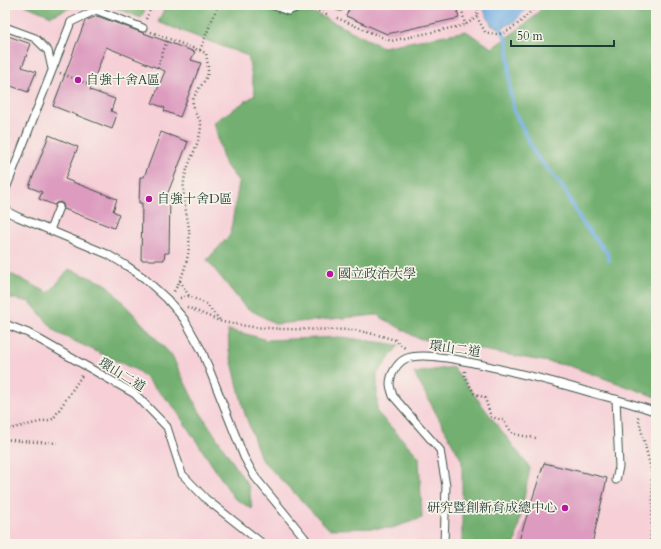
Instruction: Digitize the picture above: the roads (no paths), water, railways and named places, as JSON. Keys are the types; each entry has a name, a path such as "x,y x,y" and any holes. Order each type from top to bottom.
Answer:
{"lane":[{"path":"272,5 288,11 303,5"},
{"path":"334,5 340,7 341,5"},
{"path":"5,191 71,22 96,10 143,28"},
{"path":"5,27 35,38 48,51 52,69"},
{"path":"50,230 59,207"},
{"path":"5,208 10,213 18,217 106,254 144,278 167,299 187,324 202,351 244,457 256,477 307,541 306,544"},
{"name":"環山二道","path":"5,324 28,333 135,394 167,427 182,474 206,499 262,544"},
{"name":"環山二道","path":"444,544 446,486 440,450 393,396 390,384 392,373 405,359 416,356 465,361 543,379 635,404 656,412"},
{"path":"616,399 619,467 616,480"}],"water":[{"path":"487,5 525,5 528,8 514,22 501,28 492,26 484,10"}],"waterway":[{"path":"501,28 508,44 510,91 514,111 535,154 563,187 582,222 607,253 609,260"}],"place":[{"name":"自強十舍A區","path":"78,80"},
{"name":"自強十舍D區","path":"149,199"},
{"name":"國立政治大學","path":"330,274"},
{"name":"研究暨創新育成總中心","path":"565,508"}]}
